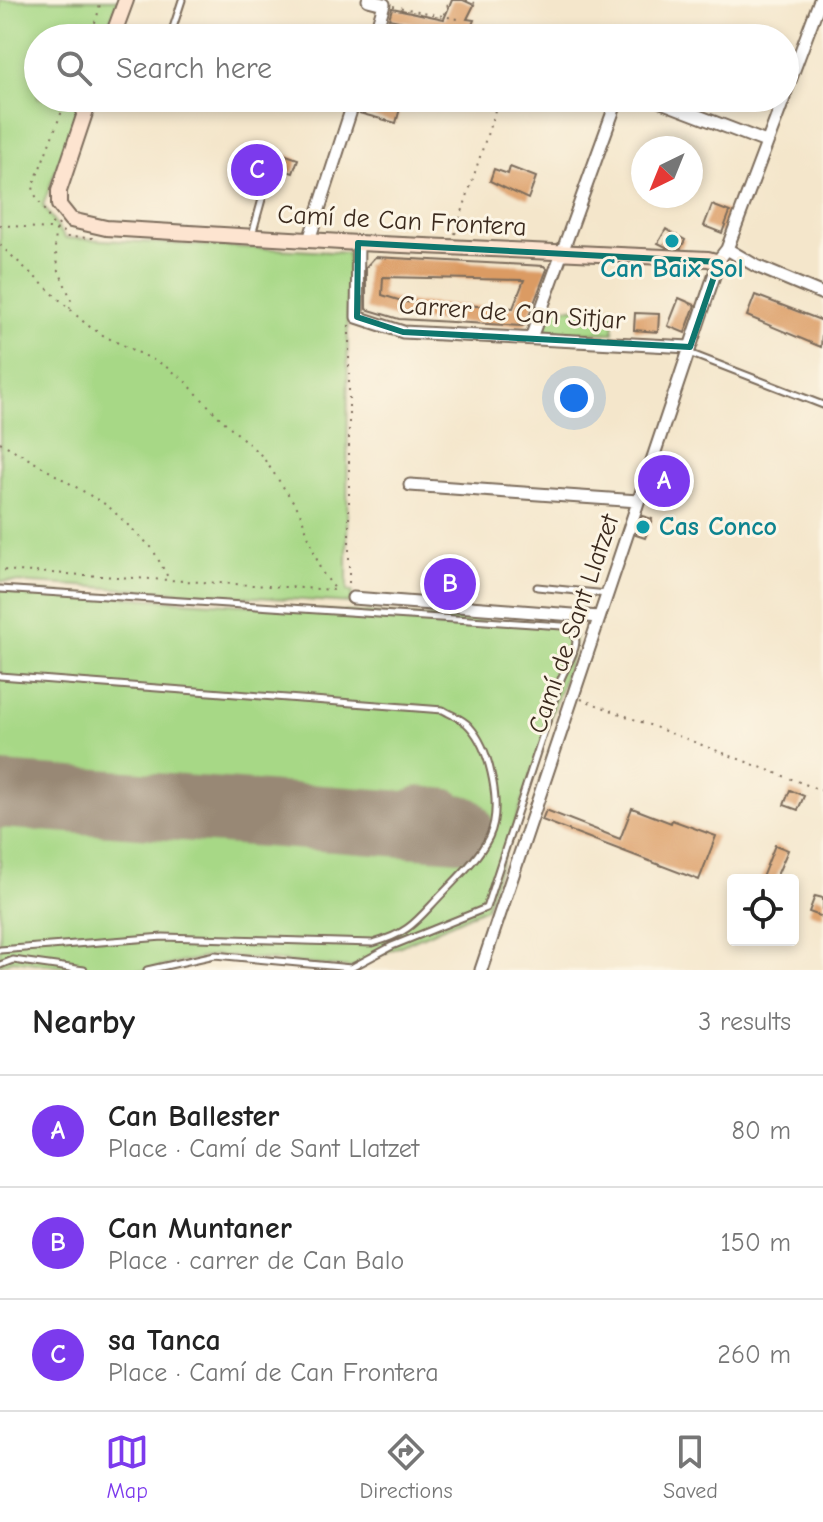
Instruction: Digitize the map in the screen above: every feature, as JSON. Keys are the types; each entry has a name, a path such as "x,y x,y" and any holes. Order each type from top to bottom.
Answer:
{"street":[{"path":"117,24 126,0"},
{"path":"368,0 384,4 378,24"},
{"name":"Camí de Sant Llatzet","path":"799,56 820,0"},
{"name":"Camí de Can Frontera","path":"85,112 59,191 59,205 71,220 106,228 562,253 708,259 723,256"},
{"path":"309,240 350,112"},
{"path":"531,338 613,112"},
{"path":"688,112 766,142"},
{"name":"Camí de Sant Llatzet","path":"481,970 689,350 778,112"},
{"name":"Carrer de Can Sitjar","path":"358,243 357,317 403,332 689,350"},
{"path":"723,256 823,294"},
{"path":"410,485 638,501"},
{"path":"353,598 599,617"}],"lane":[{"path":"174,24 182,0"},
{"path":"252,238 269,174"},
{"path":"689,350 823,405"},
{"path":"537,587 607,594"},
{"path":"0,589 562,626 571,629 576,636 576,649 561,679 486,908 392,946 351,968 215,955 147,970"},
{"path":"0,676 443,710 469,725 487,755 497,804 490,835 474,861 410,929 393,938 373,943 163,937 0,950"},
{"path":"0,965 13,960 84,970"}],"path":[{"path":"94,24 100,0"},
{"path":"443,16 450,0"},
{"path":"466,0 475,3"},
{"path":"384,4 458,19"},
{"path":"451,247 494,112"},
{"path":"45,204 66,237 98,238"},
{"path":"0,225 62,230"},
{"path":"0,245 87,325 162,364 182,378 262,456 299,510 321,571 336,590 0,570"},
{"path":"349,312 349,590 353,590 353,598"},
{"path":"0,442 108,506 152,548 171,582"},
{"path":"573,696 823,791"}],"highlighted area":[{"path":"358,243 719,262 690,347 403,332 357,317"}],"green space":[{"path":"0,0 118,0 109,24 24,24 24,112 77,112 43,205 65,238 348,253 347,591 352,592 351,603 0,581"},
{"path":"549,307 615,310 613,333 543,331"},
{"path":"0,589 562,626 576,636 571,658 486,908 351,968 215,955 147,970 86,970 13,960 0,965 0,812 461,844 465,796 415,792 386,807 0,778"}],"building":[{"path":"452,0 463,0 474,5 467,19 474,20 472,24 413,24 389,19 392,8 444,19"},
{"path":"359,112 399,112 396,123"},
{"path":"272,150 298,159 293,173 268,165 261,182 256,180 253,193 246,191 251,169 236,166 239,154 260,158 262,152 270,155"},
{"path":"510,167 536,177 528,199 490,181 494,169 508,174"},
{"path":"712,205 730,212 722,233 704,226"},
{"name":"Can Baix Sol","path":"666,229 685,240 681,248 658,243"},
{"path":"375,257 544,266 547,269 526,324 522,326 399,319 366,309 366,267","holes":["383,277 524,280 513,308 405,302 382,295"]},
{"path":"755,295 823,321 821,347 747,316"},
{"path":"679,298 695,305 685,333 668,326"},
{"path":"635,313 659,314 658,332 634,330"},
{"path":"660,464 680,471 671,498 651,491"},
{"name":"Cas Conco","path":"642,516 652,519 645,538 636,535"},
{"path":"442,573 459,574 458,596 441,595"},
{"path":"790,790 804,796 798,810 784,805"},
{"path":"632,808 716,836 699,880 542,820 546,810 620,839"},
{"path":"775,845 788,850 778,874 763,874"},
{"path":"815,896 823,898 823,917 809,912"}],"taxiway":[{"path":"418,799 448,802 455,808 459,817 453,833 435,838 407,824 369,820 418,799"}],"runway":[{"path":"0,795 460,828"}],"place":[{"name":"sa Tanca","path":"257,170"},
{"name":"Can Baix Sol","path":"672,241"},
{"name":"Can Ballester","path":"664,481"},
{"name":"Cas Conco","path":"643,527"},
{"name":"Can Muntaner","path":"450,584"}]}
